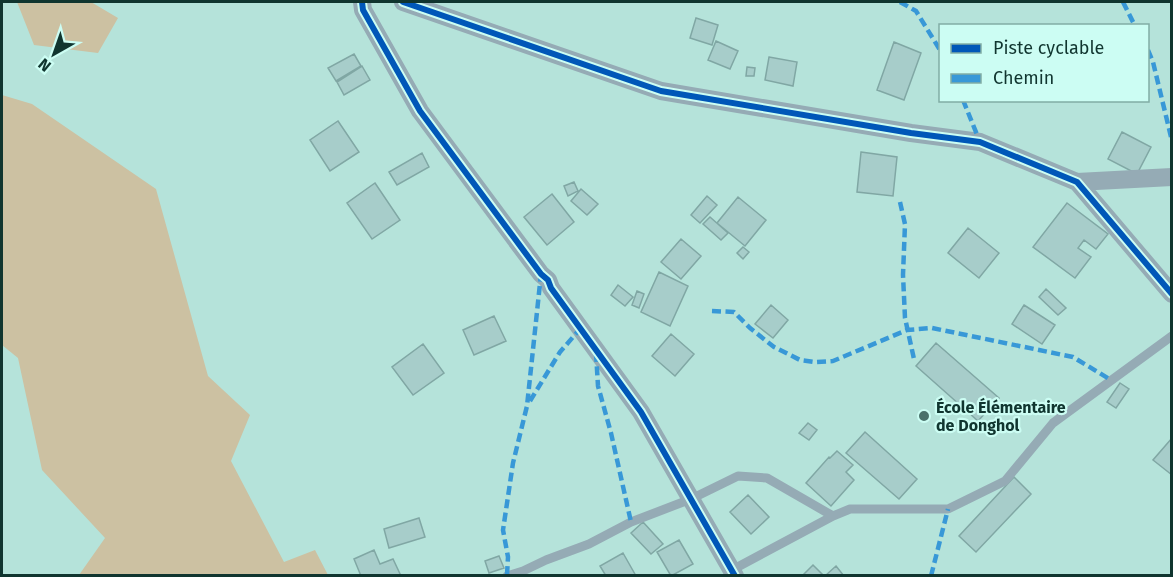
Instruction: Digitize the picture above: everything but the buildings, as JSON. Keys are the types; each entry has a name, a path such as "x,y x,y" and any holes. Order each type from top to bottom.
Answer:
{"street":[{"path":"362,2 363,10 420,111 541,274 548,280 551,288 641,412 734,573"},
{"path":"403,2 661,91 912,133 980,142 1077,182 1172,177"},
{"path":"1077,182 1172,294"}],"lane":[{"path":"734,573 833,516 850,509 948,509 1005,481 1053,423 1172,336"},
{"path":"507,576 589,544 631,522 691,499 738,477 767,478 833,516"}],"shaded area":[{"path":"17,2 91,2 118,18 98,53 34,45"},
{"path":"2,95 32,104 156,189 208,376 250,415 231,461 284,562 315,550 328,575 79,575 105,538 42,470 18,358 2,345"}],"marked path":[{"path":"900,2 916,11 939,48"},
{"path":"1123,2 1134,24"},
{"path":"1149,52 1172,141"},
{"path":"964,102 980,142"},
{"path":"900,202 905,224 903,275 905,318 914,359"},
{"path":"507,575 508,557 503,530 513,463 527,406 541,274"},
{"path":"712,311 734,312 774,347 800,360 833,361 907,330 932,328 1073,357 1111,380"},
{"path":"530,401 560,352 580,329"},
{"path":"596,353 598,386 631,522"},
{"path":"931,576 948,509"}],"cycle path":[{"path":"362,2 363,10 420,111 541,274 548,280 551,288 641,412 735,576"},
{"path":"403,2 661,91 911,133 980,142 1077,182 1172,294"}],"place":[{"name":"École Élémentaire de Donghol","path":"924,416"}]}
